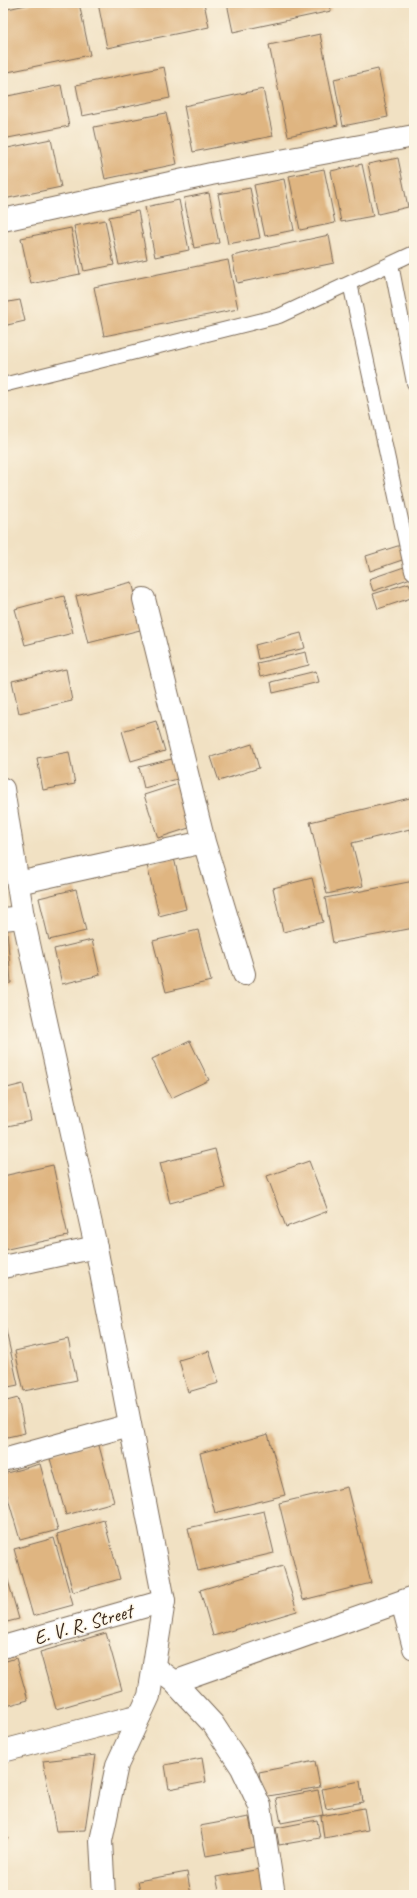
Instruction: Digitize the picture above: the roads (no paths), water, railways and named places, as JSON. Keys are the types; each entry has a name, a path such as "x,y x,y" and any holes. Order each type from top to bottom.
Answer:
{"street":[{"path":"3,220 211,174 414,136"},
{"path":"144,598 204,842 244,974"},
{"path":"3,789 18,883 13,918 96,1247 164,1601 149,1696 117,1765 101,1841 104,1895"},
{"path":"18,883 204,842"},
{"path":"3,1267 96,1247"},
{"path":"3,1460 130,1425"},
{"path":"174,1682 408,1600 414,1648"},
{"name":"E. V. R. Street","path":"3,1647 164,1601"},
{"path":"154,1667 174,1682 213,1724 242,1768 260,1806 274,1895"},
{"path":"3,1751 140,1715"}],"lane":[{"path":"3,385 279,316 414,253"},
{"path":"391,264 414,383"},
{"path":"350,283 412,571 414,573"}]}
